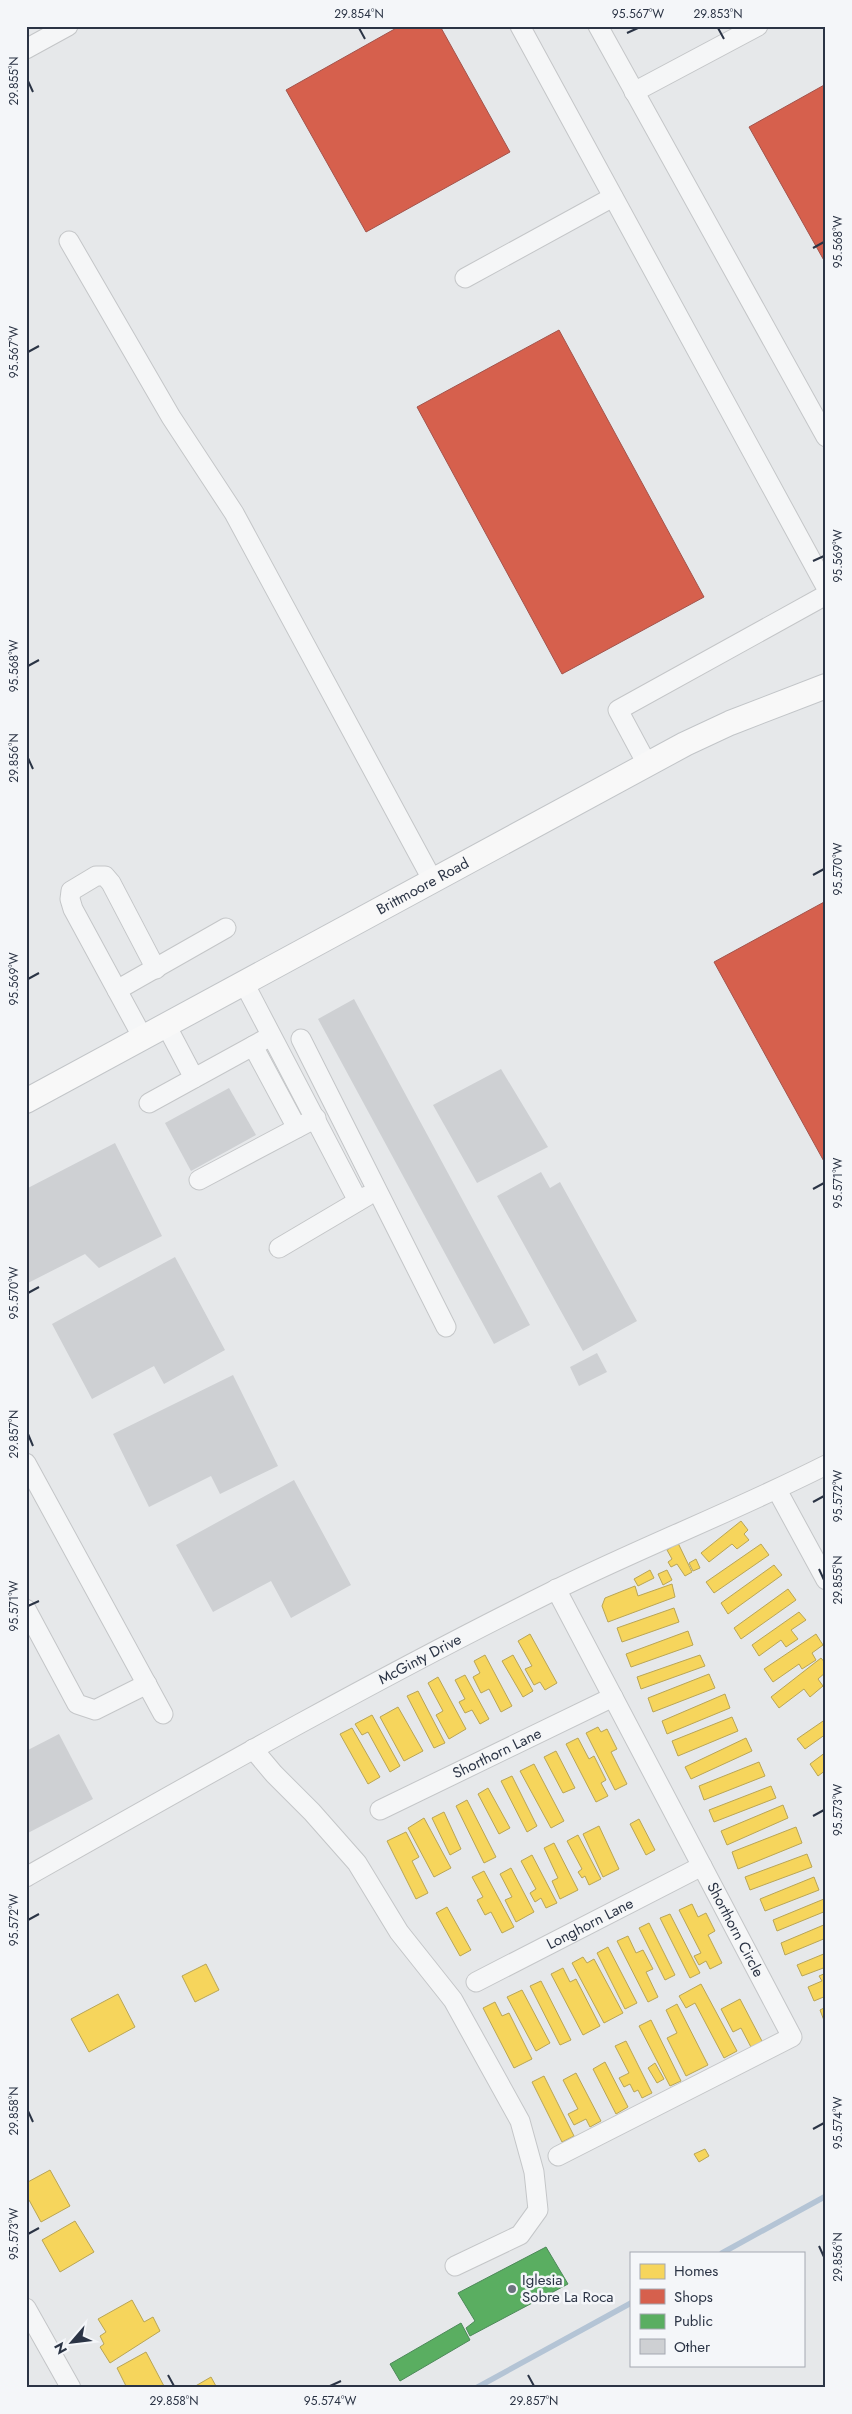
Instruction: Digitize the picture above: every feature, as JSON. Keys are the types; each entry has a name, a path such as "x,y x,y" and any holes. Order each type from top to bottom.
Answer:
{"main road":[{"name":"Brittmoore Road","path":"26,1102 647,764 730,723 826,686"}],"street":[{"path":"26,48 68,26"},
{"path":"520,26 826,588"},
{"path":"598,26 826,437"},
{"path":"634,92 758,26"},
{"path":"465,278 613,197"},
{"path":"69,241 171,417 234,514 433,881"},
{"path":"647,764 618,710 826,595"},
{"path":"143,1038 70,899 71,892 96,876 105,876 111,883 156,968"},
{"path":"117,990 226,928"},
{"path":"244,983 358,1201"},
{"path":"166,1025 194,1078"},
{"path":"149,1103 271,1036"},
{"path":"301,1039 446,1327"},
{"path":"253,1046 297,1128"},
{"path":"199,1180 316,1118"},
{"path":"279,1248 377,1190"},
{"path":"26,1464 163,1714"},
{"name":"McGinty Drive","path":"26,1877 253,1749 556,1590 777,1490 826,1465"},
{"path":"777,1490 826,1580"},
{"name":"Shorthorn Circle","path":"556,1590 792,2037 558,2156"},
{"path":"26,1609 77,1704 94,1710 147,1684"},
{"name":"Shorthorn Lane","path":"380,1810 613,1697"},
{"path":"253,1749 357,1863 400,1932 453,2000 520,2121 534,2172 538,2210 520,2235 455,2266"},
{"name":"Longhorn Lane","path":"476,1982 702,1866"},
{"path":"26,2308 71,2388"}],"building: Homes":[{"path":"741,1521 748,1530 744,1534 749,1540 737,1549 732,1544 709,1562 701,1553"},
{"path":"678,1543 692,1572 685,1576 677,1564 671,1567 668,1562 672,1559 667,1550"},
{"path":"761,1544 769,1555 714,1593 706,1582"},
{"path":"696,1559 700,1568 693,1571 689,1563"},
{"path":"774,1565 782,1575 728,1614 721,1603"},
{"path":"650,1570 654,1578 638,1586 634,1579"},
{"path":"667,1570 672,1580 663,1585 658,1574"},
{"path":"672,1584 675,1597 608,1622 602,1606 605,1598 635,1586 638,1596"},
{"path":"788,1589 796,1600 741,1639 734,1628"},
{"path":"674,1608 679,1622 622,1642 617,1628"},
{"path":"799,1612 806,1620 791,1630 798,1639 786,1647 781,1640 759,1656 752,1645"},
{"path":"688,1631 693,1645 631,1667 626,1654"},
{"path":"530,1634 557,1683 545,1690 540,1682 534,1685 525,1669 532,1666 518,1641"},
{"path":"816,1634 823,1645 812,1653 816,1660 802,1669 799,1664 773,1682 764,1669"},
{"path":"485,1655 512,1706 501,1712 489,1689 481,1693 473,1677 480,1673 474,1661"},
{"path":"513,1655 533,1691 523,1697 502,1661"},
{"path":"700,1655 705,1666 641,1689 637,1677"},
{"path":"821,1658 826,1664 826,1672 818,1679 823,1686 810,1697 804,1689 779,1708 771,1697"},
{"path":"709,1674 715,1688 653,1712 648,1698"},
{"path":"465,1675 489,1719 480,1724 472,1710 465,1713 459,1702 465,1699 455,1680"},
{"path":"438,1677 466,1729 449,1739 436,1715 443,1711 428,1683"},
{"path":"418,1691 445,1743 434,1748 407,1696"},
{"path":"725,1694 730,1708 667,1734 662,1721"},
{"path":"398,1707 423,1751 404,1761 380,1717"},
{"path":"372,1715 400,1766 390,1772 368,1732 362,1735 355,1724"},
{"path":"732,1717 738,1731 678,1756 672,1741"},
{"path":"826,1719 826,1734 805,1749 797,1739"},
{"path":"598,1727 601,1732 607,1729 617,1749 611,1752 627,1784 615,1790 586,1733"},
{"path":"352,1728 380,1777 368,1784 340,1734"},
{"path":"578,1738 589,1759 594,1756 606,1780 601,1783 608,1796 596,1802 566,1744"},
{"path":"746,1738 752,1751 691,1779 685,1767"},
{"path":"556,1751 575,1788 563,1793 544,1757"},
{"path":"826,1752 826,1770 818,1776 810,1764"},
{"path":"759,1762 765,1776 704,1800 699,1786"},
{"path":"534,1764 564,1821 551,1828 520,1771"},
{"path":"512,1776 537,1826 527,1832 501,1781"},
{"path":"771,1786 776,1798 714,1822 709,1810"},
{"path":"488,1788 510,1828 499,1834 478,1794"},
{"path":"467,1800 496,1857 484,1863 456,1806"},
{"path":"783,1805 788,1818 727,1845 721,1831"},
{"path":"444,1812 461,1849 450,1855 432,1818"},
{"path":"424,1818 451,1868 434,1877 408,1828"},
{"path":"639,1819 655,1850 646,1855 630,1824"},
{"path":"599,1826 619,1869 603,1877 583,1834"},
{"path":"796,1827 802,1843 738,1869 732,1852"},
{"path":"406,1832 419,1857 412,1861 428,1893 416,1899 387,1841"},
{"path":"578,1835 601,1879 589,1885 585,1876 582,1878 578,1872 582,1869 567,1841"},
{"path":"554,1843 578,1890 560,1899 552,1881 558,1878 544,1848"},
{"path":"807,1854 812,1867 750,1890 745,1877"},
{"path":"532,1855 557,1903 546,1908 541,1898 535,1902 530,1893 536,1889 521,1861"},
{"path":"511,1868 534,1912 516,1922 505,1900 512,1897 500,1874"},
{"path":"484,1871 514,1927 502,1933 491,1912 485,1915 477,1900 483,1897 472,1877"},
{"path":"814,1877 819,1890 765,1911 760,1899"},
{"path":"824,1899 826,1911 777,1931 773,1920"},
{"path":"692,1904 698,1917 706,1913 715,1931 708,1935 722,1963 710,1969 706,1961 699,1965 694,1956 701,1953 679,1910"},
{"path":"447,1907 471,1950 460,1956 436,1913"},
{"path":"670,1914 700,1973 690,1978 660,1918"},
{"path":"649,1923 675,1975 665,1980 639,1928"},
{"path":"826,1924 826,1938 785,1955 781,1943"},
{"path":"628,1936 636,1953 643,1950 653,1969 646,1972 658,1997 648,2002 617,1941"},
{"path":"608,1947 637,2003 625,2009 597,1953"},
{"path":"826,1953 826,1967 802,1976 797,1965"},
{"path":"583,1957 587,1963 594,1959 623,2013 604,2023 572,1963"},
{"path":"206,1964 219,1990 195,2002 182,1976"},
{"path":"563,1968 570,1982 576,1979 600,2026 583,2035 551,1974"},
{"path":"826,1973 826,1996 814,2001 808,1987 822,1981 819,1976"},
{"path":"541,1981 571,2040 560,2045 530,1986"},
{"path":"701,1984 737,2051 724,2058 695,2003 686,2008 679,1996"},
{"path":"522,1990 550,2043 536,2051 507,1997"},
{"path":"118,1994 135,2027 89,2052 71,2019"},
{"path":"740,1999 763,2043 752,2049 741,2028 733,2032 721,2009"},
{"path":"495,2002 502,2016 509,2013 532,2059 514,2068 483,2008"},
{"path":"677,2004 708,2065 686,2076 667,2038 677,2033 666,2010"},
{"path":"826,2007 826,2023 825,2023 820,2010"},
{"path":"651,2020 681,2081 670,2086 639,2026"},
{"path":"626,2041 652,2093 642,2098 638,2090 634,2092 630,2084 624,2087 619,2078 629,2073 615,2046"},
{"path":"605,2062 628,2107 616,2114 593,2069"},
{"path":"655,2063 664,2079 657,2083 648,2068"},
{"path":"576,2073 601,2121 590,2127 586,2119 574,2125 568,2114 578,2109 563,2080"},
{"path":"544,2076 574,2136 562,2142 532,2082"},
{"path":"705,2149 709,2156 699,2162 694,2154"},
{"path":"50,2170 70,2206 41,2222 29,2200 26,2201 26,2183"},
{"path":"75,2221 94,2252 60,2272 42,2240"},
{"path":"132,2300 144,2322 153,2317 160,2331 110,2363 100,2347 104,2344 100,2336 106,2332 98,2319"},
{"path":"146,2352 165,2388 127,2388 117,2368"},
{"path":"211,2377 217,2388 192,2388"}],"building: Shops":[{"path":"400,26 440,26 510,152 366,232 286,90"},
{"path":"826,84 826,264 749,127"},
{"path":"559,330 704,597 562,674 417,407"},
{"path":"826,901 826,1165 714,962"}],"building: Public":[{"name":"Iglesia Sobre La Roca","path":"546,2247 568,2284 470,2336 466,2328 475,2321 458,2293"},
{"path":"461,2323 470,2340 400,2381 390,2364"}],"building: Other":[{"path":"354,999 530,1325 494,1344 318,1019"},
{"path":"501,1069 548,1147 477,1183 433,1105"},
{"path":"229,1088 256,1135 191,1171 165,1123"},
{"path":"115,1143 162,1236 99,1268 85,1254 28,1283 26,1189"},
{"path":"541,1172 550,1188 560,1182 637,1321 583,1351 497,1196"},
{"path":"175,1257 225,1350 164,1384 154,1366 92,1399 52,1324"},
{"path":"597,1353 607,1372 579,1386 570,1367"},
{"path":"233,1375 278,1466 220,1494 211,1476 149,1507 113,1434"},
{"path":"294,1480 351,1585 291,1618 271,1581 213,1612 176,1545"},
{"path":"59,1734 93,1799 26,1834 26,1751"}],"waterway":[{"path":"724,2252 826,2196"},
{"path":"476,2388 630,2304"}],"place":[{"name":"Iglesia Sobre La Roca","path":"512,2289"}]}
